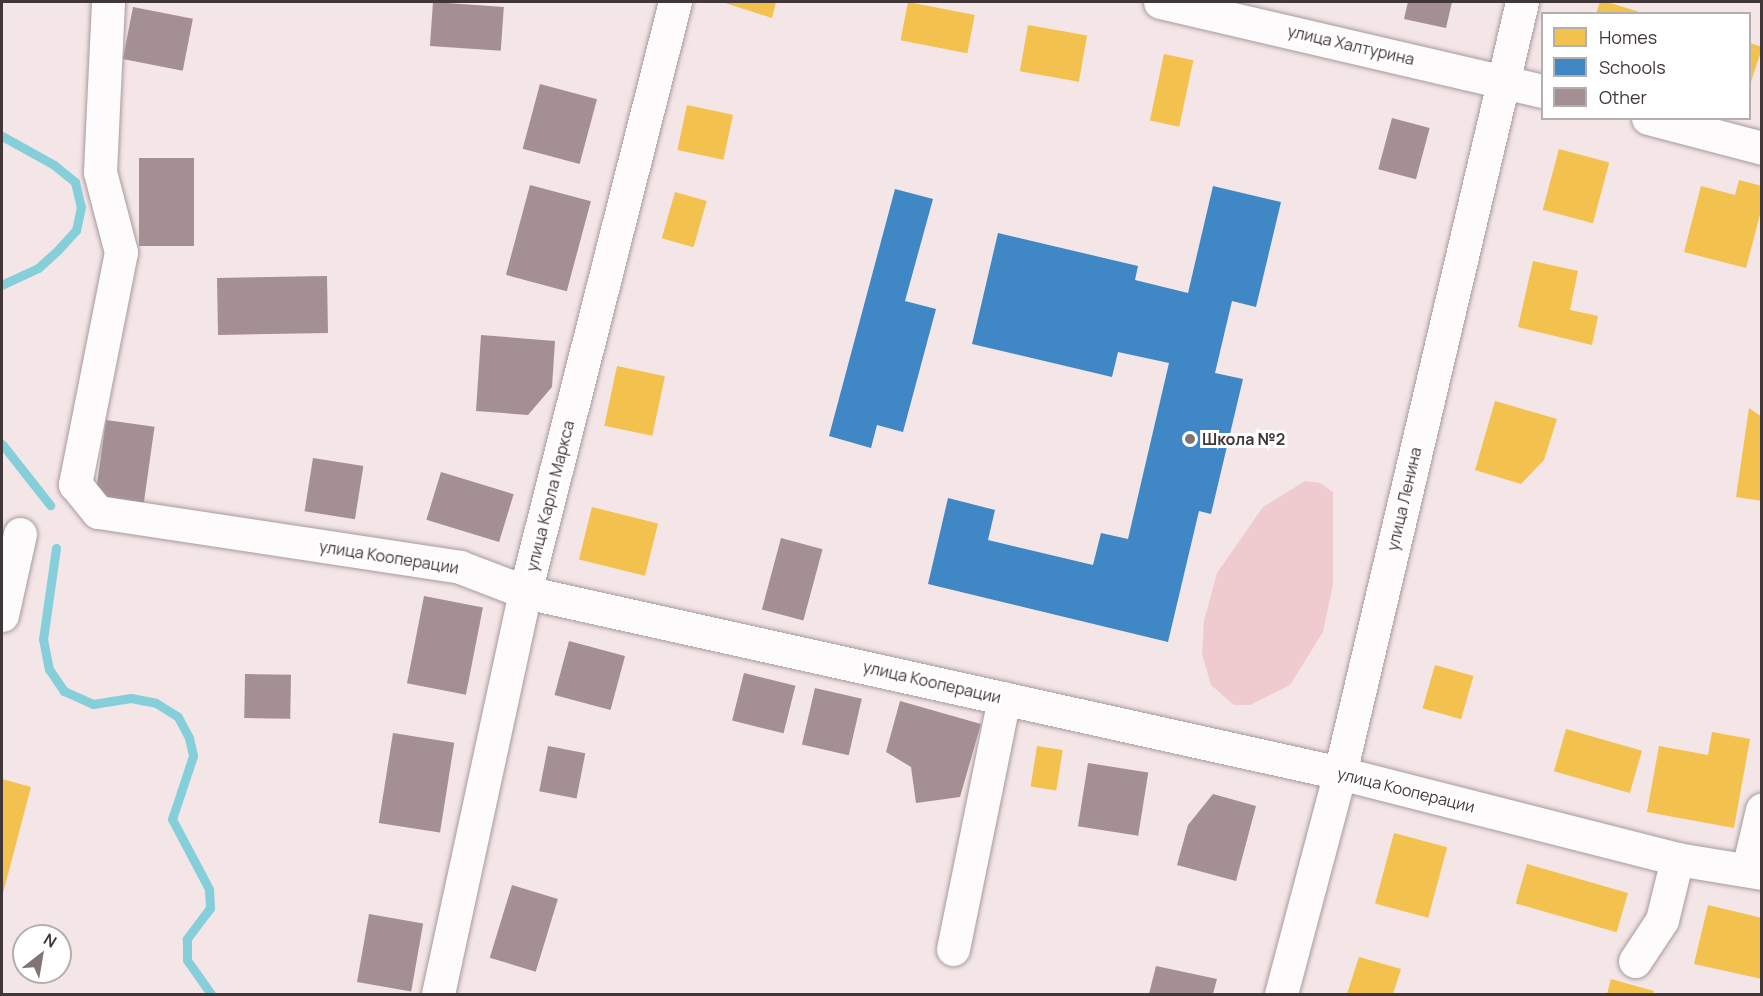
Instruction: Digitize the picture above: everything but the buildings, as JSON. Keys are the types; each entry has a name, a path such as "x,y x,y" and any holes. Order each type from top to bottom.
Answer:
{"street":[{"name":"улица Кооперации","path":"108,2 100,172 121,252 75,484 98,512 460,567 525,592 1340,773 1677,859 1755,871"},
{"name":"улица Карла Маркса","path":"438,994 525,592 675,2"},
{"name":"улица Халтурина","path":"1160,2 1541,91"},
{"name":"улица Ленина","path":"1281,994 1340,773 1521,2"},
{"path":"1656,120 1761,148"},
{"path":"2,615 20,534"},
{"path":"953,949 1004,698"},
{"path":"1755,871 1761,810"},
{"path":"1635,961 1662,920 1677,859"}],"shaded area":[{"path":"1305,481 1320,483 1333,492 1333,584 1323,632 1290,685 1250,705 1234,705 1211,685 1202,654 1204,621 1217,573 1263,507"}],"waterway":[{"path":"2,136 54,165 75,182 81,207 76,230 58,250 38,268 2,285"},
{"path":"2,444 50,505"},
{"path":"56,548 43,639 49,669 64,691 93,704 131,698 156,703 178,717 189,738 193,756 172,819 209,889 210,908 187,939 187,960 211,994"}],"place":[{"name":"Школа №2","path":"1190,439"}]}
